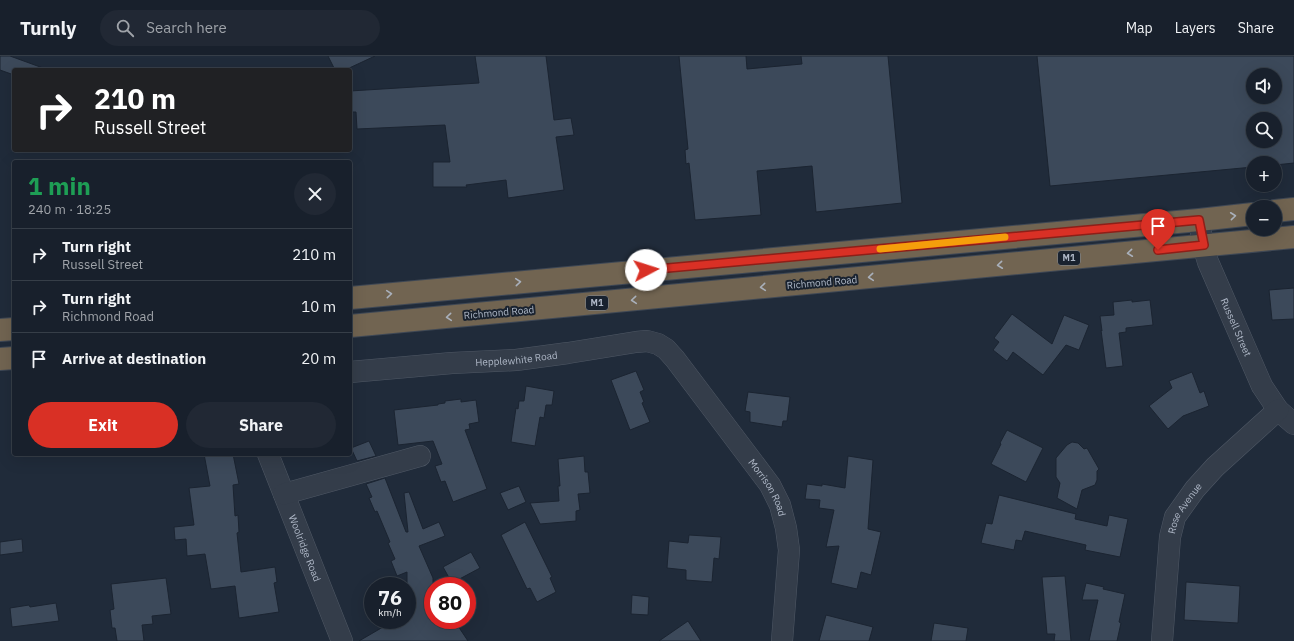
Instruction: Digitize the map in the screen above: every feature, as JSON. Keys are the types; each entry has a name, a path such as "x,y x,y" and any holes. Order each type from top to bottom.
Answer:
{"highway":[{"path":"1282,210 1294,209"},
{"path":"352,298 1246,215"},
{"name":"Richmond Road","path":"352,326 1294,237"},
{"path":"0,330 12,329"},
{"path":"0,359 12,358"}],"street":[{"name":"Russell Street","path":"1199,220 1208,262 1262,386 1278,410 1294,424"},
{"name":"Hepplewhite Road","path":"352,372 452,363 516,360 648,341 658,344 666,349 676,359"},
{"name":"Morrison Road","path":"676,359 770,485 780,505 786,528 789,550 782,641"},
{"name":"Rose Avenue","path":"1162,641 1170,537 1175,517 1195,489 1214,467 1278,410"},
{"name":"Woolridge Road","path":"269,456 342,641"},
{"path":"284,494 420,456"}],"building":[{"path":"0,56 10,56 43,68 12,68 12,74 0,70"},
{"path":"328,56 375,56 349,68 334,68"},
{"path":"475,56 546,56 554,120 571,118 574,135 556,137 564,190 508,198 506,180 466,185 467,187 433,187 433,162 450,162 445,125 357,129 356,112 352,112 352,91 479,83"},
{"path":"679,56 746,56 747,69 802,64 801,56 888,56 902,203 816,212 812,166 757,171 761,215 695,220 689,163 686,164 685,150 688,149"},
{"path":"1037,56 1294,56 1294,163 1282,164 1282,156 1246,156 1246,168 1050,186"},
{"path":"1294,288 1294,319 1272,320 1269,290"},
{"path":"1132,300 1132,302 1150,300 1153,325 1126,328 1126,332 1119,333 1123,366 1106,368 1100,316 1114,315 1113,302"},
{"path":"1012,314 1052,344 1064,315 1089,325 1079,350 1066,345 1043,375 1013,352 1007,361 993,350 999,342 994,338"},
{"path":"636,371 644,390 640,392 644,402 642,403 650,422 630,430 611,380"},
{"path":"1192,372 1200,393 1204,391 1209,406 1183,416 1168,429 1149,406 1172,388 1169,381"},
{"path":"526,386 554,391 552,405 546,405 544,418 540,417 535,446 511,442 516,408 518,409 519,401 524,401"},
{"path":"748,392 790,397 787,421 783,421 782,427 750,422 750,412 745,411"},
{"path":"461,399 461,402 476,400 479,422 469,424 470,429 465,430 487,489 453,502 445,481 441,482 435,466 442,464 433,441 398,445 394,410 438,405 445,403 445,401"},
{"path":"1007,430 1043,448 1026,482 991,464"},
{"path":"369,441 376,456 357,461 352,448"},
{"path":"1072,442 1078,443 1084,449 1087,448 1099,469 1097,471 1097,480 1095,485 1082,490 1077,509 1057,498 1060,483 1056,477 1056,458 1067,445"},
{"path":"204,456 233,456 239,484 233,485 235,516 238,515 239,532 237,533 241,572 275,567 277,582 274,583 279,612 239,618 235,586 211,589 205,554 187,556 186,539 175,540 174,527 194,525 189,488 210,486"},
{"path":"584,456 585,472 588,472 590,493 578,494 580,510 576,511 576,521 540,524 530,503 559,501 558,486 560,486 558,459"},
{"path":"848,456 873,460 868,529 881,532 871,575 861,572 857,589 831,583 839,546 826,547 834,510 819,508 820,500 805,499 807,484 822,486 822,484 845,488"},
{"path":"385,478 406,532 408,532 404,493 409,492 423,529 439,522 445,536 419,546 433,577 424,577 424,629 460,629 468,641 359,641 380,629 416,629 416,577 407,577 407,572 397,576 391,561 395,559 388,543 390,542 377,511 375,512 369,498 372,497 366,484"},
{"path":"519,486 526,502 508,510 500,493"},
{"path":"999,495 1076,514 1075,519 1107,526 1109,515 1128,519 1120,557 1085,550 1086,545 1025,531 1022,541 1016,540 1014,550 981,543 986,523 992,524"},
{"path":"525,522 552,577 550,578 556,592 537,602 530,588 527,589 501,535"},
{"path":"689,535 721,537 719,559 714,558 712,582 686,580 686,570 667,568 669,541 688,543"},
{"path":"22,539 23,552 0,555 0,542"},
{"path":"471,552 480,568 463,577 449,577 443,567"},
{"path":"1065,576 1071,641 1054,641 1055,634 1047,634 1042,577"},
{"path":"166,578 171,614 152,616 153,624 142,625 144,641 117,641 115,628 112,628 110,610 114,609 111,584"},
{"path":"1186,582 1240,586 1238,623 1184,620"},
{"path":"1086,583 1125,594 1119,622 1121,623 1117,641 1089,641 1098,600 1082,600"},
{"path":"632,595 649,597 648,615 631,614"},
{"path":"56,603 59,621 12,627 10,608"},
{"path":"826,615 873,627 869,641 819,641"},
{"path":"688,621 701,641 659,641"},
{"path":"934,623 968,628 966,641 931,641"}],"slow traffic":[{"path":"880,249 1005,237"}],"route":[{"path":"646,270 1199,220 1204,245 1158,250"}]}
